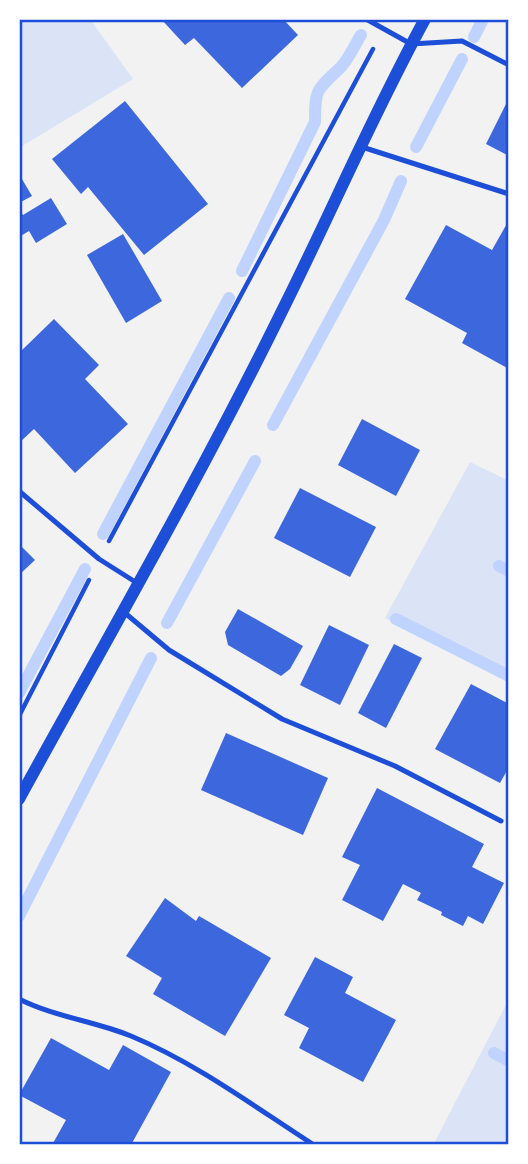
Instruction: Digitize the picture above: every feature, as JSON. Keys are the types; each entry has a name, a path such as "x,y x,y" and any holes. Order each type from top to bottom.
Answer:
{"street":[{"path":"19,799 284,308 358,145 425,19"}],"lane":[{"path":"366,19 411,44 462,41 509,65"},
{"path":"358,145 509,194"},
{"path":"19,491 99,559 137,583"},
{"path":"122,611 169,650 282,719 395,766 501,821"},
{"path":"19,999 41,1010 130,1036 213,1080 314,1145"}],"path":[{"path":"19,716 99,559 383,30"}],"shaded area":[{"path":"19,19 90,19 133,79 19,148"},
{"path":"470,462 509,481 509,683 385,618"},
{"path":"509,999 509,1145 433,1145"}],"building":[{"path":"161,19 283,19 298,35 242,88 194,38 185,45"},
{"path":"509,98 509,156 486,144"},
{"path":"125,101 208,204 144,255 88,187 81,194 52,159"},
{"path":"19,174 32,196 19,203"},
{"path":"51,198 67,224 36,243 29,231 19,237 19,209 23,215"},
{"path":"509,220 509,369 462,343 467,333 405,299 446,225 492,250"},
{"path":"123,234 162,301 126,323 87,255"},
{"path":"54,319 99,365 85,379 128,424 75,473 34,429 19,443 19,353"},
{"path":"362,419 420,450 396,496 338,465"},
{"path":"300,488 376,527 350,577 274,538"},
{"path":"19,544 35,560 19,575"},
{"path":"238,609 303,646 290,669 281,676 228,645 225,632"},
{"path":"329,625 369,645 340,705 300,685"},
{"path":"394,644 422,658 386,728 358,713"},
{"path":"471,684 509,704 509,767 500,783 435,749"},
{"path":"226,733 328,778 303,835 201,790"},
{"path":"377,788 484,844 472,867 504,883 483,924 468,916 463,926 441,915 442,912 417,900 421,893 403,884 383,921 342,900 360,865 342,857"},
{"path":"165,898 196,921 199,916 271,958 225,1036 153,994 162,978 126,956"},
{"path":"315,957 353,977 345,993 396,1020 363,1082 299,1048 309,1028 284,1015"},
{"path":"51,1038 109,1070 123,1045 171,1072 131,1145 52,1145 66,1120 19,1095"}],"waterway":[{"path":"474,37 483,19"},
{"path":"242,271 315,122 318,91 345,62 361,35"},
{"path":"416,147 462,59"},
{"path":"273,425 384,220 401,181"},
{"path":"103,534 229,298"},
{"path":"167,623 255,461"},
{"path":"499,566 509,571"},
{"path":"19,693 85,569"},
{"path":"396,619 509,676"},
{"path":"19,916 151,658"},
{"path":"494,1053 509,1061"}]}
